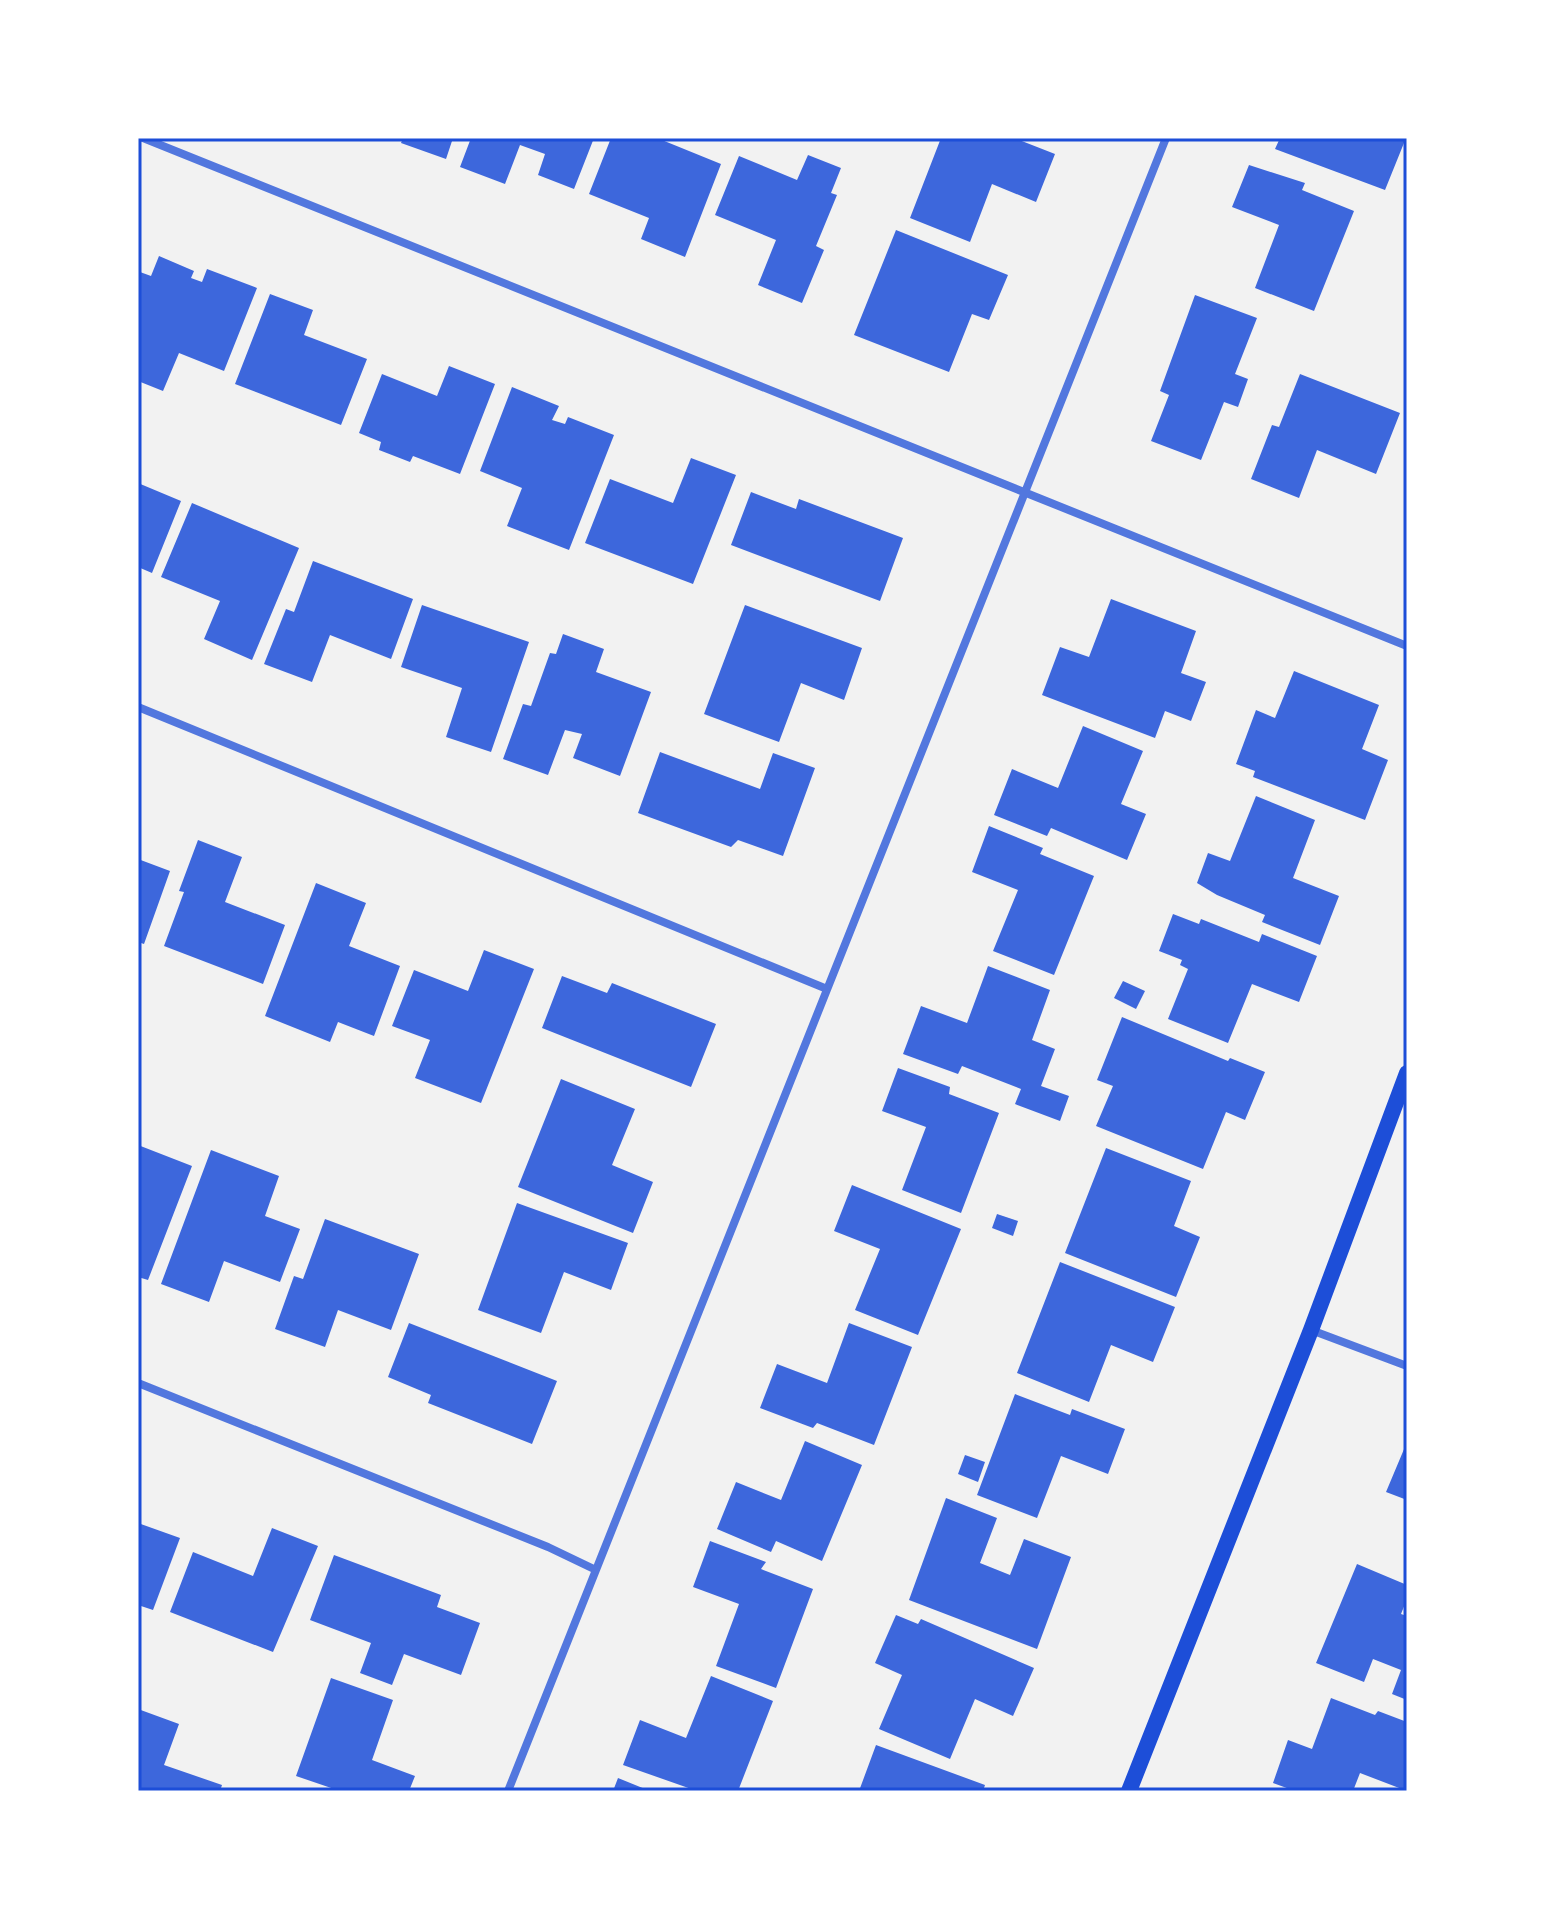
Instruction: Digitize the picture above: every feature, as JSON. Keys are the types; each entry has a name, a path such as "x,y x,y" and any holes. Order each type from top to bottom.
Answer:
{"main road":[{"path":"1129,1791 1311,1330 1407,1073"}],"street":[{"path":"143,138 1407,646"},
{"path":"508,1791 1166,138"},
{"path":"138,707 827,989"},
{"path":"1311,1330 1407,1366"},
{"path":"138,1383 548,1547 596,1570"}],"building":[{"path":"403,138 453,138 446,159 401,143"},
{"path":"471,138 594,138 574,189 538,175 545,154 520,145 505,184 460,167"},
{"path":"611,138 657,138 721,164 685,257 641,239 649,218 589,194"},
{"path":"941,138 991,138 998,141 999,138 1014,138 1055,154 1036,202 992,184 970,242 910,218"},
{"path":"1280,138 1406,138 1385,190 1275,149"},
{"path":"808,155 841,168 831,193 837,195 816,246 824,250 802,303 758,285 776,240 715,215 739,156 797,180"},
{"path":"1249,165 1305,183 1302,190 1354,211 1314,311 1255,288 1279,225 1232,207"},
{"path":"896,230 1008,275 989,320 972,314 949,372 854,335"},
{"path":"159,256 194,271 191,278 202,282 207,269 257,288 224,371 179,353 163,391 138,381 138,278 140,272 151,276"},
{"path":"270,294 313,310 304,335 367,359 341,425 235,384"},
{"path":"1195,295 1257,318 1235,374 1248,379 1238,407 1224,402 1201,460 1151,441 1169,395 1160,391"},
{"path":"449,366 495,384 460,474 413,456 410,462 379,450 381,442 359,433 382,374 437,396"},
{"path":"1300,374 1400,413 1376,474 1317,450 1299,498 1251,479 1272,425 1279,427"},
{"path":"512,387 559,406 552,420 565,424 568,417 614,435 569,550 507,526 522,488 480,471"},
{"path":"691,458 736,475 693,584 585,543 610,479 673,503"},
{"path":"138,483 181,501 152,573 138,567"},
{"path":"751,492 796,509 799,499 903,538 880,601 731,545"},
{"path":"192,503 299,548 252,660 204,639 220,601 161,577"},
{"path":"313,561 413,599 391,659 330,635 312,682 264,664 286,609 294,612"},
{"path":"1111,599 1196,631 1181,673 1206,682 1191,721 1165,711 1155,738 1042,695 1060,647 1089,657"},
{"path":"422,605 529,642 491,752 446,737 462,688 401,667"},
{"path":"745,605 862,648 844,700 801,683 779,742 704,714"},
{"path":"563,634 604,649 596,672 651,692 620,776 573,758 582,734 565,730 548,775 503,759 523,704 531,706 550,653 556,654"},
{"path":"1294,671 1379,705 1362,749 1388,760 1365,820 1253,777 1255,771 1236,764 1256,710 1275,718"},
{"path":"1083,726 1143,751 1121,804 1146,814 1127,860 1051,828 1047,836 994,815 1012,769 1058,788"},
{"path":"660,752 760,789 773,753 815,768 783,856 738,840 731,847 638,813"},
{"path":"1256,796 1315,820 1293,878 1339,896 1320,945 1262,922 1265,915 1197,883 1208,853 1230,861"},
{"path":"989,826 1043,848 1040,854 1094,876 1054,975 993,951 1018,890 972,872"},
{"path":"198,840 242,857 225,902 285,925 263,984 164,946 184,892 179,891"},
{"path":"138,859 170,871 144,944 138,942"},
{"path":"316,883 366,903 349,946 400,966 374,1036 338,1022 330,1042 265,1016"},
{"path":"1173,914 1199,924 1201,919 1259,942 1262,934 1317,956 1299,1002 1252,984 1228,1043 1168,1019 1188,969 1180,965 1182,960 1159,951"},
{"path":"484,950 534,969 481,1103 415,1078 430,1040 392,1026 414,970 468,991"},
{"path":"988,966 1050,990 1032,1040 1055,1049 1041,1086 1069,1096 1060,1121 1015,1104 1021,1089 962,1066 958,1074 903,1054 921,1006 967,1023"},
{"path":"562,976 607,993 612,983 716,1024 691,1087 542,1028"},
{"path":"1123,981 1145,991 1136,1009 1114,998"},
{"path":"1122,1017 1228,1061 1230,1058 1265,1072 1245,1120 1226,1112 1203,1169 1096,1126 1113,1086 1097,1080"},
{"path":"898,1068 950,1087 949,1094 999,1113 961,1213 902,1190 926,1127 882,1111"},
{"path":"561,1079 635,1109 612,1165 653,1182 633,1233 518,1187"},
{"path":"138,1145 192,1166 148,1280 138,1277"},
{"path":"1106,1148 1191,1181 1174,1226 1200,1237 1176,1297 1065,1253"},
{"path":"211,1150 279,1176 265,1216 300,1229 280,1282 224,1261 209,1302 161,1284"},
{"path":"852,1185 961,1229 918,1335 855,1310 880,1249 834,1231"},
{"path":"517,1203 628,1243 611,1290 564,1272 541,1333 478,1310"},
{"path":"997,1214 1018,1221 1013,1236 992,1228"},
{"path":"325,1219 419,1254 391,1330 338,1310 325,1347 275,1329 294,1276 303,1279"},
{"path":"1060,1262 1175,1307 1153,1362 1111,1345 1089,1402 1017,1373"},
{"path":"409,1323 557,1381 532,1444 428,1403 431,1395 388,1377"},
{"path":"849,1323 912,1347 874,1445 817,1423 813,1428 760,1408 777,1364 827,1383"},
{"path":"1015,1394 1070,1415 1072,1409 1125,1429 1108,1474 1061,1456 1037,1518 977,1495"},
{"path":"805,1441 862,1465 822,1561 776,1541 771,1552 717,1529 736,1482 781,1500"},
{"path":"1407,1442 1407,1500 1386,1492"},
{"path":"965,1455 985,1462 978,1482 958,1474"},
{"path":"946,1498 997,1518 980,1563 1010,1575 1024,1539 1071,1557 1037,1649 909,1600"},
{"path":"138,1523 180,1538 153,1610 138,1605"},
{"path":"272,1528 318,1546 273,1652 170,1612 193,1552 253,1576"},
{"path":"710,1541 766,1562 761,1569 813,1589 776,1688 716,1666 739,1604 693,1587"},
{"path":"334,1555 441,1595 437,1607 480,1623 461,1675 404,1654 392,1685 360,1673 371,1643 310,1620"},
{"path":"1357,1564 1407,1585 1407,1599 1401,1614 1407,1616 1407,1700 1392,1694 1401,1670 1373,1659 1364,1682 1316,1663"},
{"path":"896,1615 918,1624 921,1619 1034,1668 1013,1716 975,1699 950,1759 879,1729 902,1675 875,1663"},
{"path":"711,1676 773,1701 738,1791 697,1791 623,1765 640,1720 686,1738"},
{"path":"331,1678 393,1700 372,1760 415,1776 409,1791 340,1791 296,1776"},
{"path":"1331,1698 1375,1715 1378,1711 1407,1722 1407,1791 1360,1773 1353,1791 1295,1791 1273,1783 1288,1740 1312,1749"},
{"path":"138,1709 179,1724 164,1765 222,1785 220,1791 138,1791"},
{"path":"876,1745 985,1785 983,1791 859,1791"},
{"path":"618,1778 650,1791 613,1791"}]}
